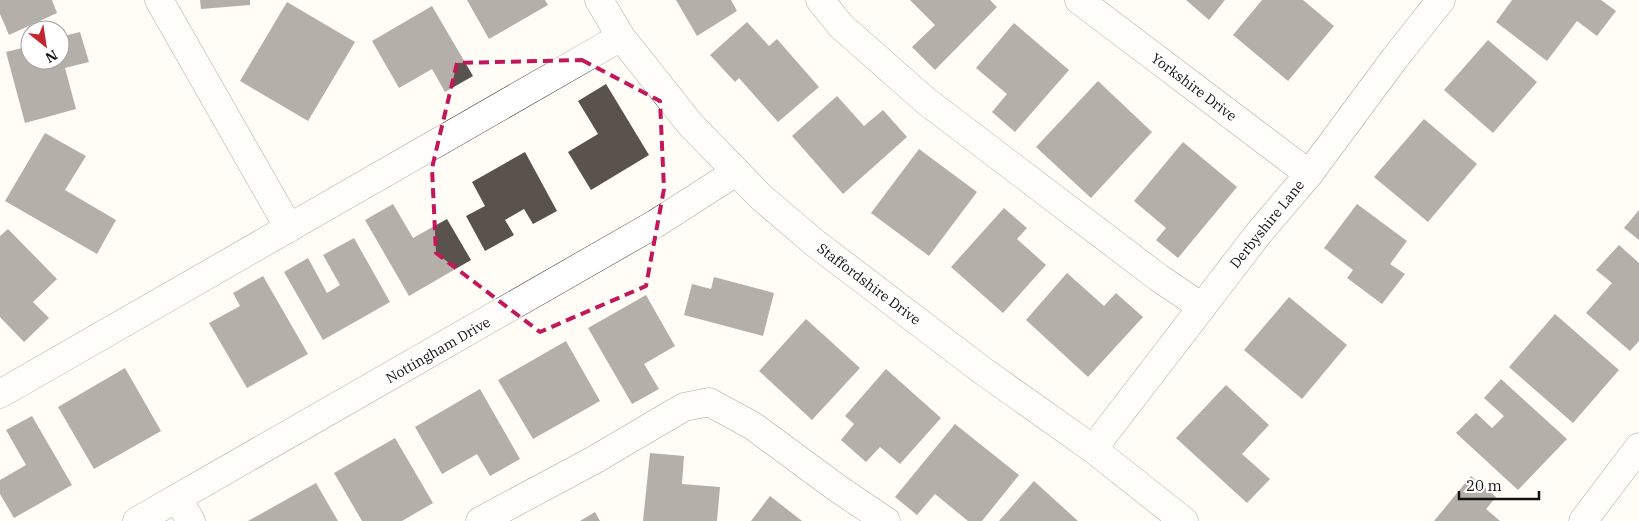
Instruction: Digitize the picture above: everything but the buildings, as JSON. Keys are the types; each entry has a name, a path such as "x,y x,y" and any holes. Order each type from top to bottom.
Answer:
{"street":[{"path":"160,0 289,228"},
{"name":"Staffordshire Drive","path":"599,0 621,38 690,124 762,198 815,244 984,371 1093,448 1176,519"},
{"path":"820,0 841,26 926,101 1159,278 1202,308"},
{"name":"Yorkshire Drive","path":"1080,0 1309,174"},
{"name":"Derbyshire Lane","path":"1093,448 1258,234 1309,174 1395,58 1441,0"},
{"path":"0,394 621,38"},
{"name":"Nottingham Drive","path":"137,521 655,224 736,172"},
{"path":"480,521 594,460 684,407 709,402 753,426 837,488 886,521"},
{"path":"1583,521 1639,447"},
{"path":"177,498 191,521"}],"highlighted area":[{"path":"582,60 660,101 664,189 646,286 540,332 436,253 432,168 457,63"}]}
